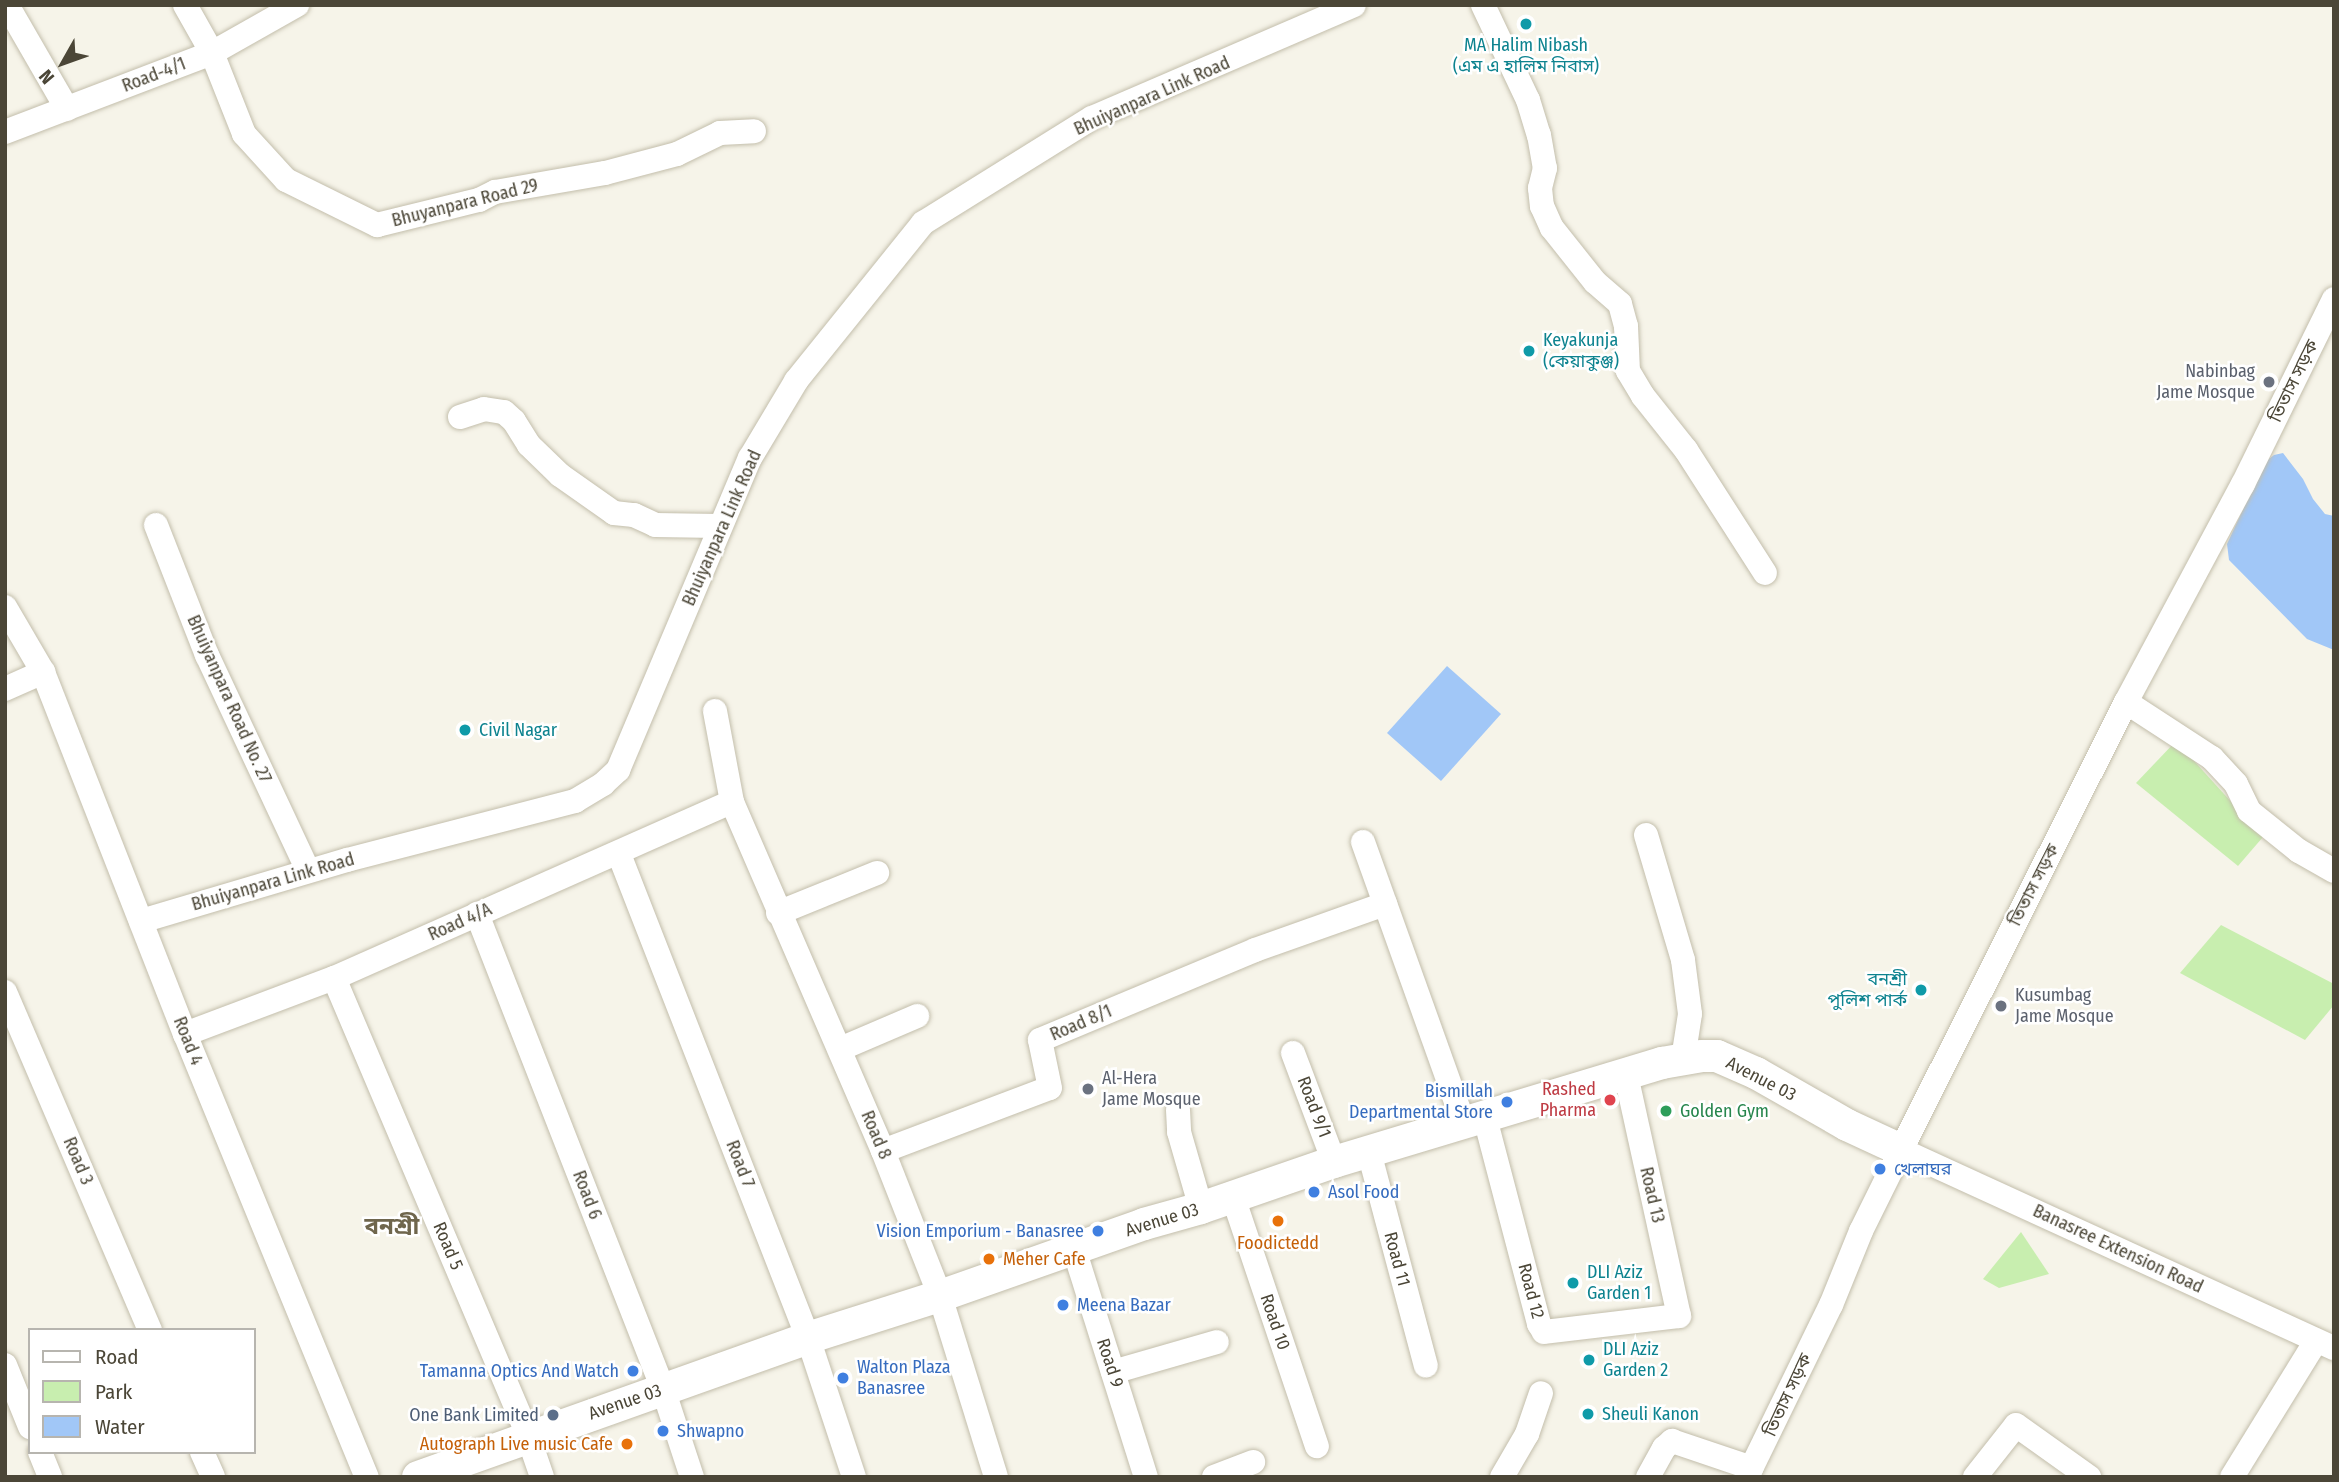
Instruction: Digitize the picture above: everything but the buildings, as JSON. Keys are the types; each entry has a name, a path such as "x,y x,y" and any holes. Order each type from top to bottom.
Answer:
{"street":[{"path":"7,5 66,109"},
{"path":"185,5 212,53"},
{"name":"Road-4/1","path":"5,132 212,53 297,5"},
{"name":"Bhuiyanpara Link Road","path":"141,921 308,871 575,801 603,784 618,770 750,458 796,382 923,223 1092,118 1354,5"},
{"path":"1483,5 1532,111 1545,168 1540,188 1542,206 1552,228 1595,282 1620,304 1626,326 1629,371 1643,396 1686,450 1765,573"},
{"name":"Bhuyanpara Road 29","path":"212,53 244,134 286,180 377,225 479,200 495,192 605,173 677,155 720,133 754,131"},
{"name":"তিতাস সড়ক","path":"1750,1472 1901,1150 2126,702 2243,484 2334,299"},
{"path":"460,417 484,409 504,412 514,421 529,445 560,475 614,513 634,515 655,525 719,526"},
{"name":"Bhuiyanpara Road No. 27","path":"156,525 207,655 308,871"},
{"name":"Road 4","path":"5,607 43,672 185,1034 367,1477"},
{"path":"5,689 43,672"},
{"path":"2126,702 2213,758 2236,784 2249,811 2299,851 2334,871"},
{"name":"Road 8","path":"715,711 732,803 840,1049 940,1296 996,1477"},
{"name":"Road 4/A","path":"185,1034 334,978 619,855 732,803"},
{"path":"1646,835 1683,960 1690,1014 1683,1059"},
{"path":"1363,842 1385,904 1475,1121"},
{"name":"Road 7","path":"619,855 808,1338 854,1477"},
{"path":"778,913 877,873"},
{"name":"Road 8/1","path":"883,1151 1050,1088 1040,1040 1255,950 1385,904"},
{"name":"Road 6","path":"477,914 663,1389 692,1477"},
{"name":"Road 5","path":"334,978 528,1436 541,1477"},
{"name":"Road 3","path":"5,992 149,1328"},
{"path":"840,1049 917,1016"},
{"name":"Road 9/1","path":"1293,1053 1334,1162"},
{"name":"Avenue 03","path":"418,1477 808,1338 940,1296 1144,1224 1201,1208 1334,1162 1683,1059 1717,1056 1756,1073 1847,1125 1901,1150"},
{"name":"Road 13","path":"1626,1074 1679,1316"},
{"path":"1178,1110 1179,1132 1201,1208"},
{"name":"Road 12","path":"1475,1121 1539,1324 1544,1332 1679,1316"},
{"name":"Banasree Extension Road","path":"1901,1150 2325,1345"},
{"name":"Road 11","path":"1369,1152 1426,1366"},
{"name":"Road 10","path":"1233,1197 1317,1446"},
{"name":"Road 9","path":"1074,1249 1146,1477"},
{"path":"1113,1372 1217,1342"},
{"path":"2232,1477 2325,1345"},
{"path":"5,1365 28,1422"},
{"path":"1502,1477 1527,1434 1541,1393"},
{"path":"1975,1477 2016,1425 2089,1477"},
{"path":"1648,1477 1667,1444 1672,1441 1750,1472"},
{"path":"41,1454 50,1477"},
{"path":"203,1454 213,1477"},
{"path":"1214,1477 1254,1462"}],"green space":[{"path":"2176,741 2263,837 2238,866 2136,783"},
{"path":"2221,925 2334,984 2334,1005 2305,1040 2180,973"},
{"path":"2021,1232 2049,1274 1999,1288 1983,1279"}],"water":[{"path":"2283,453 2325,514 2334,516 2334,650 2307,639 2229,560 2227,544 2265,462 2274,455"},
{"path":"1447,666 1501,714 1441,781 1387,733"}],"place":[{"name":"MA Halim Nibash (এম এ হালিম নিবাস)","path":"1526,24"},
{"name":"Keyakunja (কেয়াকুঞ্জ)","path":"1529,351"},
{"name":"Nabinbag Jame Mosque","path":"2269,382"},
{"name":"Civil Nagar","path":"465,730"},
{"name":"বনশ্রী পুলিশ পার্ক","path":"1921,990"},
{"name":"Kusumbag Jame Mosque","path":"2001,1006"},
{"name":"Al-Hera Jame Mosque","path":"1088,1089"},
{"name":"Rashed Pharma","path":"1610,1100"},
{"name":"Bismillah Departmental Store","path":"1507,1102"},
{"name":"Golden Gym","path":"1666,1111"},
{"name":"খেলাঘর","path":"1880,1169"},
{"name":"Asol Food","path":"1314,1192"},
{"name":"Foodictedd","path":"1278,1221"},
{"name":"Vision Emporium - Banasree","path":"1098,1231"},
{"name":"Meher Cafe","path":"989,1259"},
{"name":"DLI Aziz Garden 1","path":"1573,1283"},
{"name":"Meena Bazar","path":"1063,1305"},
{"name":"DLI Aziz Garden 2","path":"1589,1360"},
{"name":"Tamanna Optics And Watch","path":"633,1371"},
{"name":"Walton Plaza Banasree","path":"843,1378"},
{"name":"Sheuli Kanon","path":"1588,1414"},
{"name":"One Bank Limited","path":"553,1415"},
{"name":"Shwapno","path":"663,1431"},
{"name":"Autograph Live music Cafe","path":"627,1444"}],"district":[{"name":"বনশ্রী","path":"392,1227"}]}
